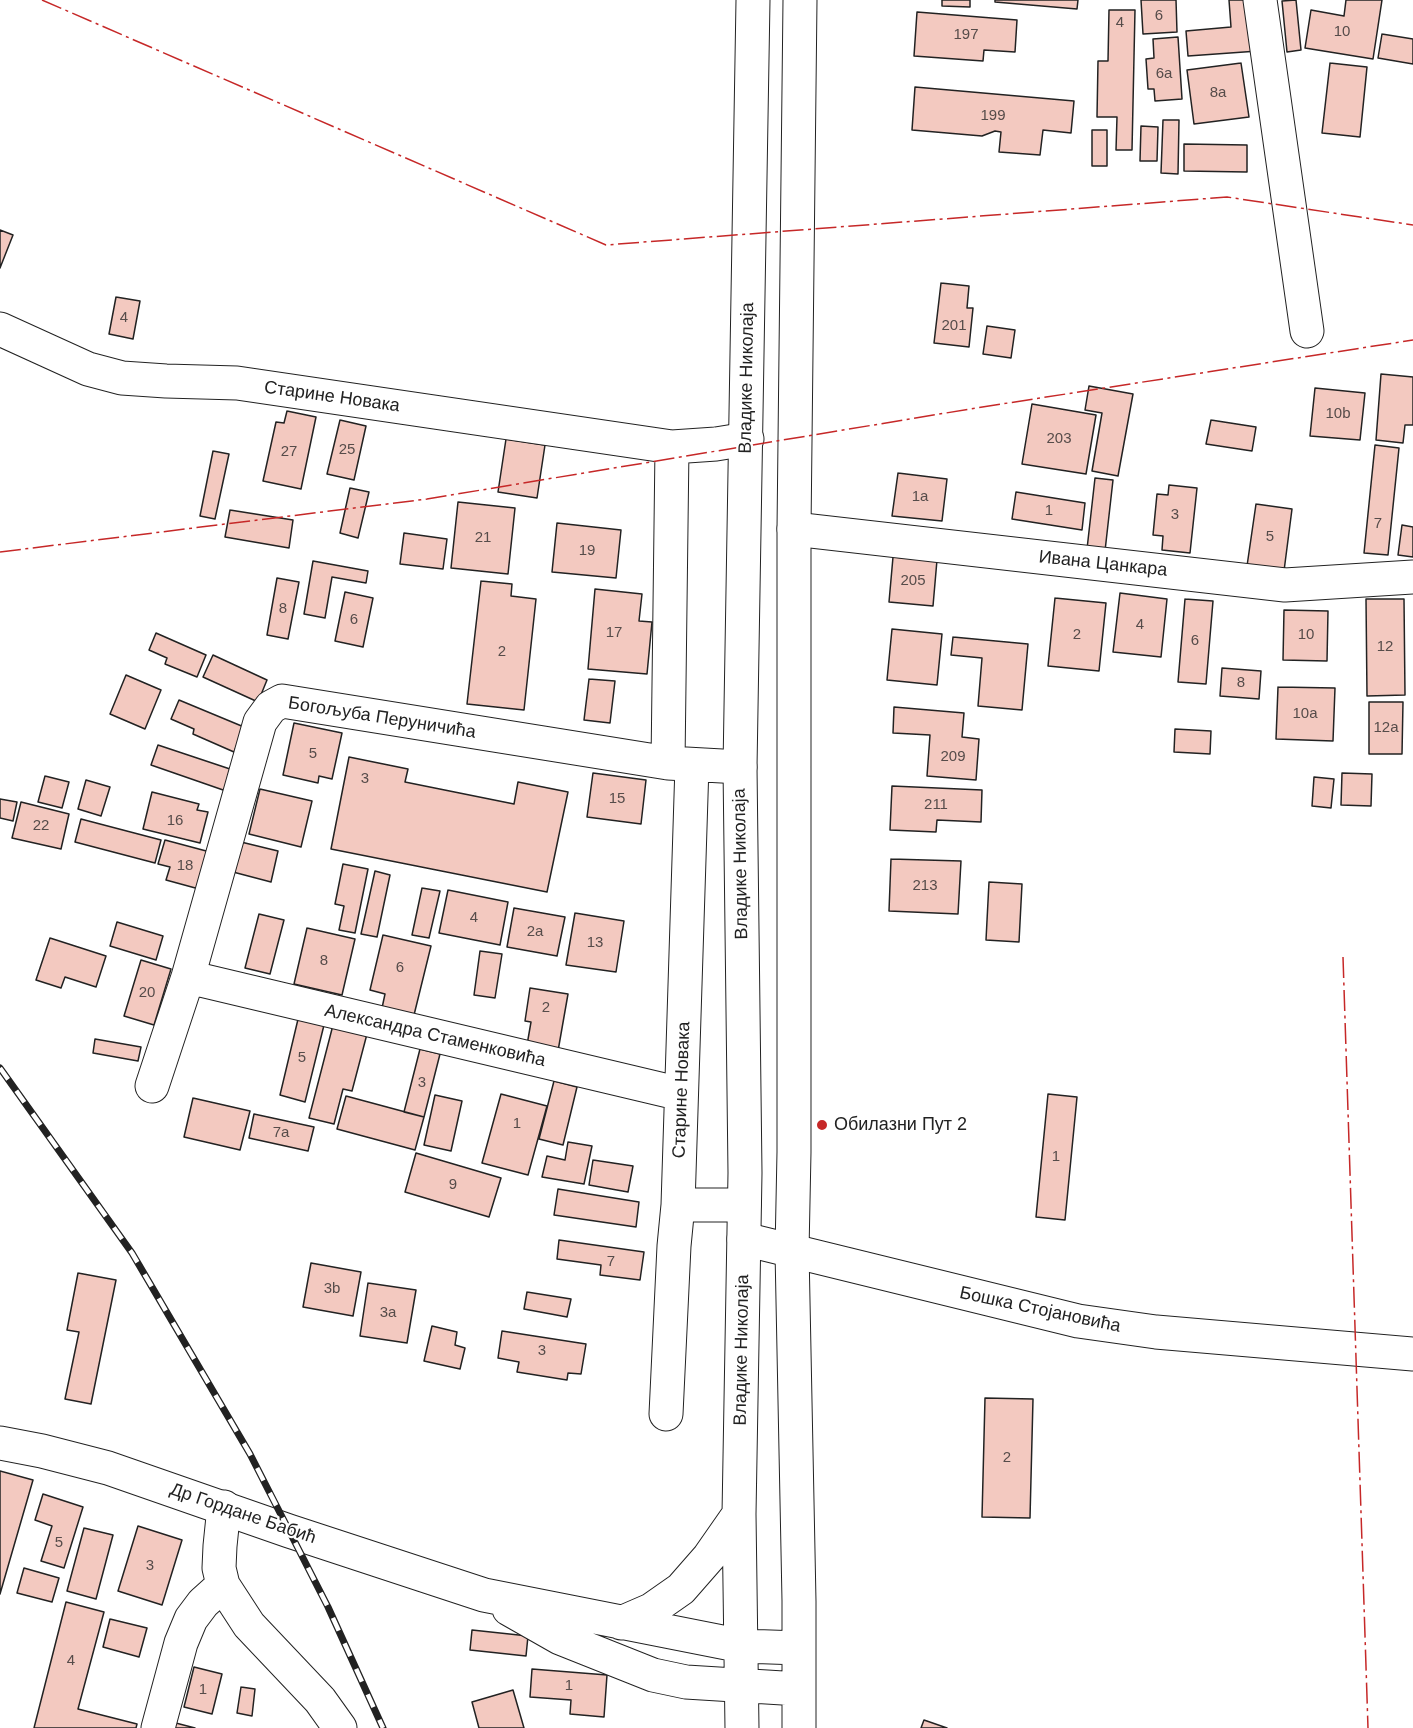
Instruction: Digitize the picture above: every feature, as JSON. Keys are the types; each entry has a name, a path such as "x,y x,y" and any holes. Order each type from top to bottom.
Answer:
{"street":[{"name":"Владике Николаја","path":"742,1728 740,1514 744,1205 740,766 753,0"},
{"path":"799,1728 792,1251 794,529 800,0"},
{"path":"1260,0 1307,331"},
{"name":"Старине Новака","path":"0,329 88,369 122,378 237,383 672,447 747,439"},
{"name":"Старине Новака","path":"666,1414 678,1205 681,1094 680,764 672,447"},
{"name":"Ивана Цанкара","path":"794,529 1286,585 1413,577"},
{"name":"Богољуба Перуничића","path":"188,978 260,722 271,707 282,701 680,764 740,766"},
{"path":"152,1086 188,978"},
{"name":"Александра Стаменковића","path":"188,978 681,1094"},
{"path":"678,1205 744,1205"},
{"name":"Бошка Стојановића","path":"744,1239 1078,1321 1156,1332 1413,1354"},
{"name":"Др Гордане Бабић","path":"0,1443 108,1468 484,1595 742,1646 799,1648"},
{"path":"224,1507 219,1568 223,1585 249,1625 320,1700 340,1728"},
{"path":"621,1623 651,1610 681,1589 709,1557 740,1514"},
{"path":"158,1728 181,1643 191,1619 203,1603 223,1585"},
{"name":"Др Гордане Бабић","path":"484,1595 560,1638 653,1675 686,1682 799,1689"}],"building":[{"path":"942,0 970,0 970,7 942,6"},
{"path":"995,0 1078,0 1077,9 995,2"},
{"path":"1141,0 1176,0 1177,32 1143,34"},
{"path":"1229,0 1254,0 1258,51 1188,56 1186,31 1231,27"},
{"path":"1296,0 1301,50 1287,52 1282,1"},
{"path":"1346,0 1382,0 1373,59 1305,48 1311,10 1344,16"},
{"path":"1109,10 1135,10 1132,150 1116,150 1117,117 1097,117 1098,61 1108,61"},
{"path":"917,12 1017,20 1015,52 984,50 983,61 914,56"},
{"path":"1382,34 1413,39 1413,64 1378,58"},
{"path":"1178,37 1182,99 1155,101 1154,89 1148,89 1146,59 1154,58 1153,39"},
{"path":"1241,63 1249,117 1194,124 1187,70"},
{"path":"1330,63 1367,67 1360,137 1322,133"},
{"path":"915,87 1074,101 1071,133 1043,130 1040,155 999,152 1001,132 995,131 982,136 912,130"},
{"path":"1163,120 1179,120 1178,174 1161,173"},
{"path":"1141,126 1158,127 1157,161 1140,161"},
{"path":"1092,130 1107,130 1107,166 1092,166"},
{"path":"1184,144 1247,145 1247,172 1184,171"},
{"path":"0,230 13,235 0,268"},
{"path":"941,283 969,286 967,308 973,308 969,347 934,343"},
{"path":"116,297 140,301 133,339 109,334"},
{"path":"987,326 1015,330 1011,358 983,354"},
{"path":"1381,374 1413,377 1413,425 1405,425 1403,443 1376,440"},
{"path":"1089,386 1133,394 1118,476 1092,471 1102,413 1085,410"},
{"path":"1315,388 1365,393 1360,440 1310,436"},
{"path":"1032,404 1096,415 1086,474 1022,464"},
{"path":"287,411 316,417 301,489 263,481 276,422 284,423"},
{"path":"340,420 366,426 354,480 327,474"},
{"path":"1211,420 1256,427 1252,451 1206,444"},
{"path":"506,439 545,445 537,498 498,492"},
{"path":"1375,445 1399,448 1388,555 1364,553"},
{"path":"213,451 229,454 215,519 200,516"},
{"path":"898,473 947,479 942,521 892,516"},
{"path":"1095,478 1113,480 1105,551 1087,549"},
{"path":"1169,485 1197,488 1190,553 1162,550 1163,536 1153,535 1157,494 1168,495"},
{"path":"350,488 369,492 358,538 340,533"},
{"path":"1016,492 1085,503 1082,530 1012,519"},
{"path":"458,502 515,508 508,574 451,568"},
{"path":"1256,504 1292,509 1284,571 1247,566"},
{"path":"230,510 293,520 289,548 225,537"},
{"path":"557,523 621,530 616,578 552,572"},
{"path":"1402,525 1413,527 1413,557 1398,555"},
{"path":"404,533 447,539 443,569 400,564"},
{"path":"893,557 937,560 933,606 889,602"},
{"path":"313,561 368,571 366,583 332,577 325,618 304,614"},
{"path":"277,578 299,582 288,639 267,635"},
{"path":"481,581 512,584 511,596 536,599 524,710 467,704"},
{"path":"595,589 642,594 639,621 652,622 647,674 588,669"},
{"path":"345,592 373,598 363,647 335,641"},
{"path":"1120,593 1167,599 1161,657 1113,652"},
{"path":"1055,598 1106,603 1099,671 1048,666"},
{"path":"1185,599 1213,601 1206,684 1178,682"},
{"path":"1366,599 1404,599 1405,695 1367,696"},
{"path":"1284,610 1328,611 1327,661 1283,660"},
{"path":"892,629 942,634 937,685 887,680"},
{"path":"156,633 206,655 197,677 165,664 167,658 149,650"},
{"path":"953,637 1028,644 1022,710 978,706 982,658 951,655"},
{"path":"213,655 267,680 258,702 203,677"},
{"path":"1222,668 1261,671 1259,699 1220,696"},
{"path":"126,675 161,690 145,729 110,714"},
{"path":"589,679 615,681 610,723 584,720"},
{"path":"1278,687 1335,688 1333,741 1276,739"},
{"path":"179,700 244,727 234,752 193,734 194,729 171,719"},
{"path":"1369,702 1403,702 1402,754 1369,754"},
{"path":"894,707 964,713 962,737 979,739 976,780 927,776 930,735 893,733"},
{"path":"294,723 342,733 332,779 319,776 318,783 283,775"},
{"path":"1175,729 1211,731 1210,754 1174,752"},
{"path":"158,745 233,770 226,791 151,765"},
{"path":"349,757 408,769 405,782 514,804 518,782 568,792 547,892 331,849"},
{"path":"593,773 646,780 641,824 587,817"},
{"path":"1342,773 1372,774 1371,806 1341,805"},
{"path":"45,776 69,782 62,808 38,802"},
{"path":"1314,777 1334,779 1331,808 1312,806"},
{"path":"86,780 110,787 101,816 78,809"},
{"path":"892,786 982,790 981,822 937,820 936,832 890,830"},
{"path":"260,789 312,801 301,847 249,834"},
{"path":"152,792 199,804 197,810 208,812 200,843 143,829"},
{"path":"0,799 17,802 13,821 0,818"},
{"path":"21,802 69,814 61,849 12,838"},
{"path":"81,819 161,840 155,863 75,842"},
{"path":"165,840 210,852 199,889 166,880 170,867 158,864"},
{"path":"241,842 278,851 271,882 233,872"},
{"path":"891,859 961,861 958,914 889,911"},
{"path":"343,864 368,869 355,933 339,930 344,906 335,904"},
{"path":"375,871 390,875 377,937 361,934"},
{"path":"989,882 1022,884 1019,942 986,940"},
{"path":"422,888 440,891 429,938 412,935"},
{"path":"448,890 508,902 500,945 439,933"},
{"path":"514,908 565,917 557,956 507,947"},
{"path":"575,913 624,921 616,972 566,965"},
{"path":"259,914 284,920 270,974 245,968"},
{"path":"117,922 163,936 156,960 110,946"},
{"path":"307,928 355,939 342,995 294,984"},
{"path":"383,935 431,946 414,1015 382,1008 385,994 370,990"},
{"path":"50,938 106,956 96,987 65,977 61,988 36,980"},
{"path":"480,951 502,954 495,998 474,995"},
{"path":"141,960 171,969 154,1025 124,1016"},
{"path":"530,988 568,994 558,1051 527,1045 531,1022 525,1021"},
{"path":"299,1015 325,1021 305,1102 280,1095"},
{"path":"333,1025 367,1034 352,1091 343,1089 334,1124 309,1118"},
{"path":"95,1039 141,1047 138,1061 93,1053"},
{"path":"420,1049 440,1054 424,1117 404,1112"},
{"path":"554,1081 577,1087 563,1145 539,1139"},
{"path":"501,1094 547,1106 528,1175 482,1163"},
{"path":"1048,1094 1077,1097 1065,1220 1036,1217"},
{"path":"435,1095 462,1101 451,1151 424,1145"},
{"path":"346,1096 424,1117 415,1150 337,1129"},
{"path":"193,1098 250,1111 240,1150 184,1137"},
{"path":"254,1114 314,1127 308,1151 249,1138"},
{"path":"568,1142 592,1146 584,1184 542,1177 547,1156 565,1160"},
{"path":"416,1153 501,1178 489,1217 405,1192"},
{"path":"593,1160 633,1166 628,1192 589,1185"},
{"path":"558,1189 639,1202 636,1227 554,1215"},
{"path":"559,1240 644,1252 640,1280 600,1275 601,1265 557,1259"},
{"path":"311,1263 361,1272 353,1316 303,1307"},
{"path":"78,1273 116,1280 91,1404 65,1399 79,1332 67,1330"},
{"path":"368,1283 416,1290 407,1343 360,1336"},
{"path":"527,1292 571,1299 567,1317 524,1309"},
{"path":"432,1326 457,1332 455,1345 465,1348 460,1369 424,1361"},
{"path":"502,1331 586,1344 581,1374 568,1373 567,1380 517,1372 519,1362 498,1358"},
{"path":"985,1398 1033,1399 1030,1518 982,1517"},
{"path":"0,1471 33,1480 0,1594"},
{"path":"43,1494 83,1507 64,1568 41,1561 52,1526 35,1520"},
{"path":"138,1526 182,1540 162,1605 118,1591"},
{"path":"84,1528 113,1535 96,1599 67,1591"},
{"path":"24,1568 59,1578 52,1602 17,1593"},
{"path":"66,1602 104,1612 78,1709 137,1724 136,1728 34,1728"},
{"path":"110,1619 147,1628 139,1657 103,1647"},
{"path":"472,1630 528,1636 526,1656 470,1650"},
{"path":"194,1667 222,1674 212,1714 184,1707"},
{"path":"532,1669 607,1675 604,1717 570,1714 571,1700 530,1697"},
{"path":"241,1687 255,1689 252,1716 237,1713"},
{"path":"513,1690 524,1728 479,1728 472,1702"},
{"path":"924,1720 947,1728 921,1728"},
{"path":"172,1722 195,1728 171,1728"}],"railway":[{"path":"0,1068 132,1253 250,1454 328,1607 383,1728"}],"power":[{"path":"42,0 606,245 1227,197 1413,225"},
{"path":"0,552 427,499 976,408 1413,340"},
{"path":"1343,957 1368,1728"}],"place":[{"name":"Обилазни Пут 2","path":"822,1125"}]}
